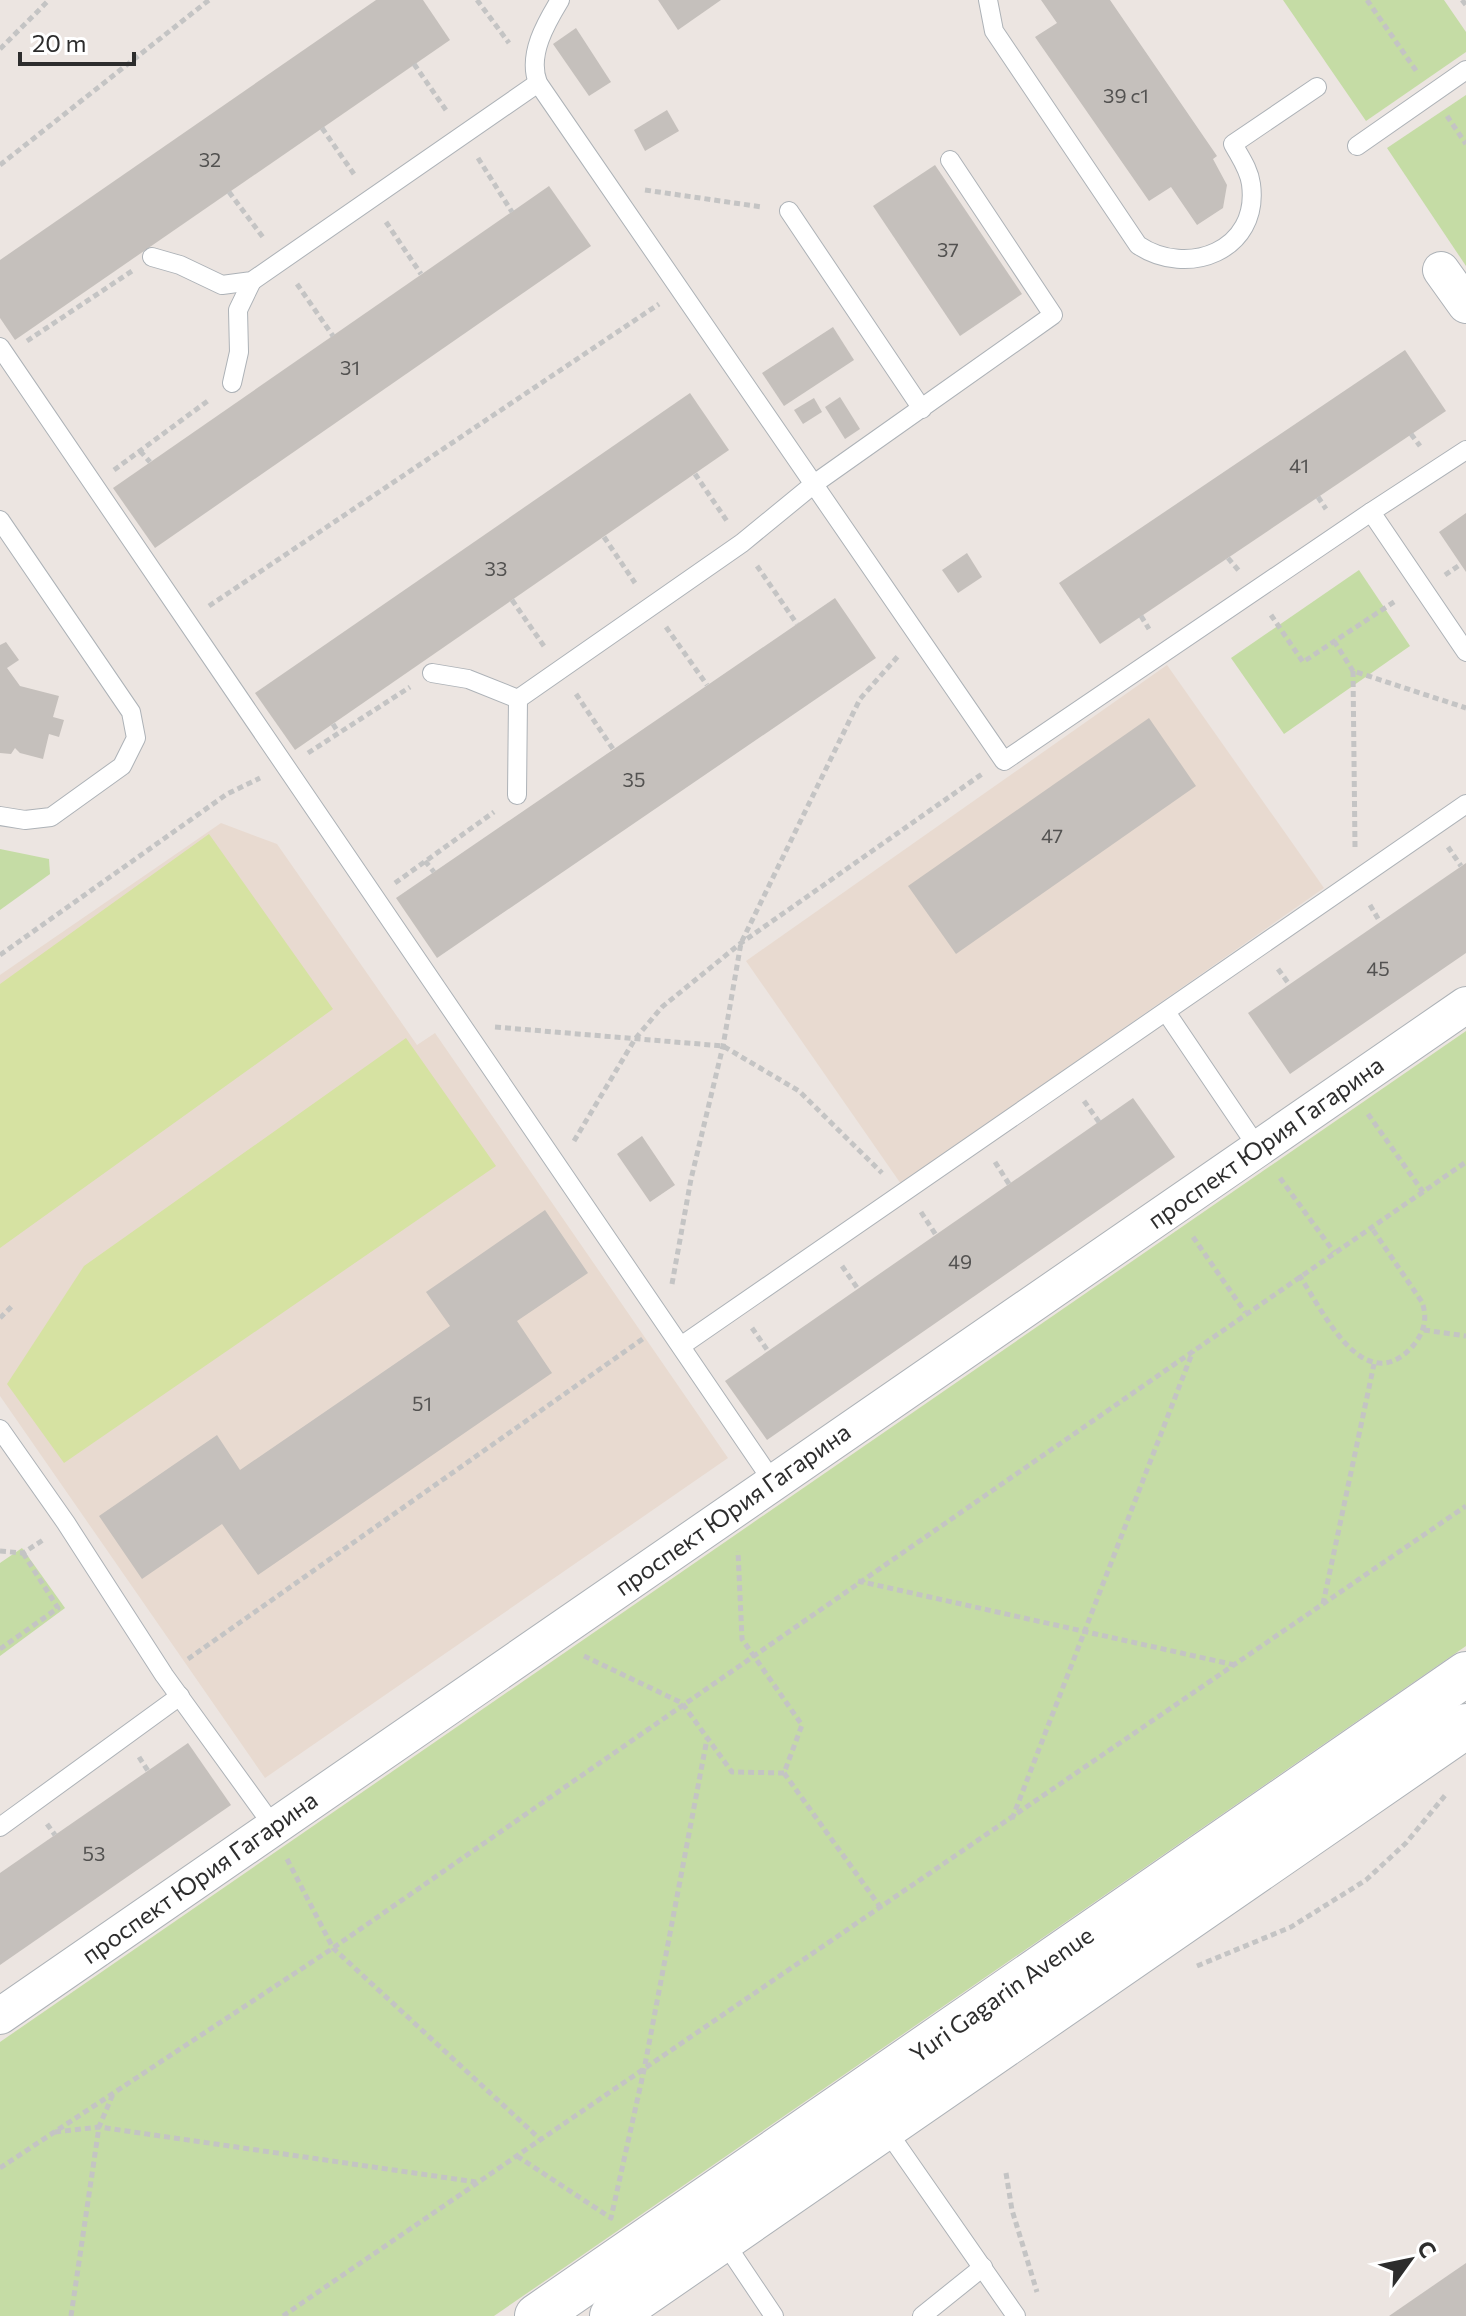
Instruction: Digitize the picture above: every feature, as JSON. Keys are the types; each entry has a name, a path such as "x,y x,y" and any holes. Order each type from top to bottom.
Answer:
{"main road":[{"name":"Yuri Gagarin Avenue","path":"537,2316 711,2222 873,2110 1466,1674"},
{"name":"Yuri Gagarin Avenue","path":"873,2110 1466,1726"},
{"name":"Yuri Gagarin Avenue","path":"612,2316 711,2222"}],"street":[{"path":"1441,270 1466,305"},
{"name":"проспект Юрия Гагарина","path":"0,2016 1466,1005"}],"lane":[{"path":"560,0 542,31 535,74 538,83 1004,761 1466,450"},
{"path":"988,0 994,31 1138,245 1170,260 1205,258 1235,238 1245,222 1251,186 1247,168 1233,144 1317,87"},
{"path":"1357,146 1466,70"},
{"path":"152,257 180,265 222,285 252,281 538,83"},
{"path":"518,699 742,543 814,484 1053,315 950,160"},
{"path":"789,211 922,409"},
{"path":"232,383 239,352 238,310 252,281"},
{"path":"3,351 773,1482"},
{"path":"1371,512 1466,652"},
{"path":"0,520 131,712 136,738 122,766 51,817 25,820 0,816"},
{"path":"432,673 468,679 518,699"},
{"path":"517,795 518,699"},
{"path":"681,1346 1466,804"},
{"path":"1166,1012 1258,1148"},
{"path":"0,1429 66,1523 164,1675 274,1827"},
{"path":"0,1827 180,1696"},
{"path":"873,2110 1016,2316"},
{"path":"711,2222 774,2316"},
{"path":"922,2316 983,2267"}],"path":[{"path":"0,49 49,0"},
{"path":"0,165 209,0"},
{"path":"1462,0 1466,5"},
{"path":"414,64 512,212"},
{"path":"322,128 421,274"},
{"path":"634,188 769,209"},
{"path":"229,192 333,336"},
{"path":"3,351 54,323 152,257"},
{"path":"187,621 680,290"},
{"path":"50,316 54,323"},
{"path":"94,485 232,383"},
{"path":"140,451 150,462"},
{"path":"1255,591 1303,662 1421,584"},
{"path":"164,1675 666,1323 691,1179 723,1046 741,943 860,699 919,634"},
{"path":"1334,641 1353,671 1355,881"},
{"path":"1353,671 1466,708"},
{"path":"333,724 338,732 432,673"},
{"path":"563,1173 576,1134 635,1039 662,1007 741,943 954,790 1004,761"},
{"path":"0,955 227,794 286,767"},
{"path":"375,898 517,795"},
{"path":"425,861 434,872"},
{"path":"462,1024 723,1046 799,1091 902,1195"},
{"path":"1348,1086 1423,1192"},
{"path":"1258,1148 1334,1252"},
{"path":"0,2168 333,1948 857,1581 1466,1162"},
{"path":"1172,1208 1245,1312"},
{"path":"1299,1275 1347,1346 1360,1358 1374,1364 1392,1360 1410,1349 1424,1330 1426,1313 1422,1302 1371,1227"},
{"path":"0,1318 14,1304"},
{"path":"1424,1330 1466,1336"},
{"path":"1011,1820 1082,1631 1194,1350"},
{"path":"1323,1605 1374,1364"},
{"path":"283,2316 1466,1506"},
{"path":"736,1507 742,1639 802,1725 784,1773"},
{"path":"0,1551 23,1553 66,1523"},
{"path":"0,1649 58,1608 23,1553"},
{"path":"857,1581 1236,1665"},
{"path":"547,1638 682,1703 732,1772 784,1773"},
{"path":"517,2156 611,2218 644,2070 707,1738"},
{"path":"784,1773 881,1908"},
{"path":"1193,1968 1291,1927 1366,1880 1398,1851 1456,1784"},
{"path":"274,1827 281,1848 333,1948 541,2140"},
{"path":"71,2316 99,2127 114,2092"},
{"path":"51,2132 99,2127 477,2183"},
{"path":"1006,2173 1012,2210 1039,2301"}],"shaded area":[{"path":"1167,665 1324,888 901,1184 746,961"},
{"path":"221,823 277,844 417,1045 435,1033 728,1458 265,1778 0,1396 0,975"}],"green space":[{"path":"1283,0 1444,0 1466,32 1466,52 1366,121"},
{"path":"1466,95 1466,266 1387,148"},
{"path":"1359,570 1410,646 1284,734 1231,658"},
{"path":"209,834 333,1009 0,1248 0,984"},
{"path":"0,849 49,859 50,874 0,910"},
{"path":"1466,1031 1466,1646 494,2316 0,2316 0,2042"},
{"path":"406,1038 496,1166 64,1463 7,1384 84,1266"},
{"path":"22,1548 65,1608 0,1656 0,1563"}],"building":[{"path":"376,0 423,0 450,40 15,340 0,318 0,260"},
{"path":"658,0 721,0 678,30"},
{"path":"1041,0 1110,0 1217,156 1213,159 1227,185 1223,208 1197,225 1171,187 1149,201 1035,37 1057,23"},
{"path":"576,28 611,82 589,96 553,44"},
{"path":"667,110 679,131 645,151 634,130"},
{"path":"935,165 1022,294 960,336 873,206"},
{"path":"549,186 591,246 155,548 113,488"},
{"path":"833,327 854,360 784,406 762,373"},
{"path":"1405,350 1446,411 1100,644 1059,583"},
{"path":"690,393 729,450 295,750 255,693"},
{"path":"840,397 860,429 845,439 825,407"},
{"path":"814,398 822,412 803,424 794,410"},
{"path":"1466,513 1466,572 1439,532"},
{"path":"967,553 982,577 958,593 942,570"},
{"path":"835,598 876,658 437,958 396,898"},
{"path":"6,642 19,660 7,668 20,686 59,696 53,717 64,720 59,737 49,734 43,759 20,753 15,748 11,754 0,753 0,645"},
{"path":"1149,718 1196,786 956,954 908,886"},
{"path":"1466,863 1466,953 1290,1074 1248,1013"},
{"path":"1133,1098 1175,1157 767,1440 725,1381"},
{"path":"642,1136 675,1185 650,1202 617,1154"},
{"path":"545,1210 588,1273 517,1321 552,1373 258,1575 222,1524 142,1579 99,1516 217,1435 240,1470 450,1326 426,1292"},
{"path":"188,1743 231,1805 0,1965 0,1873"},
{"path":"1466,2263 1466,2316 1389,2316"}]}
